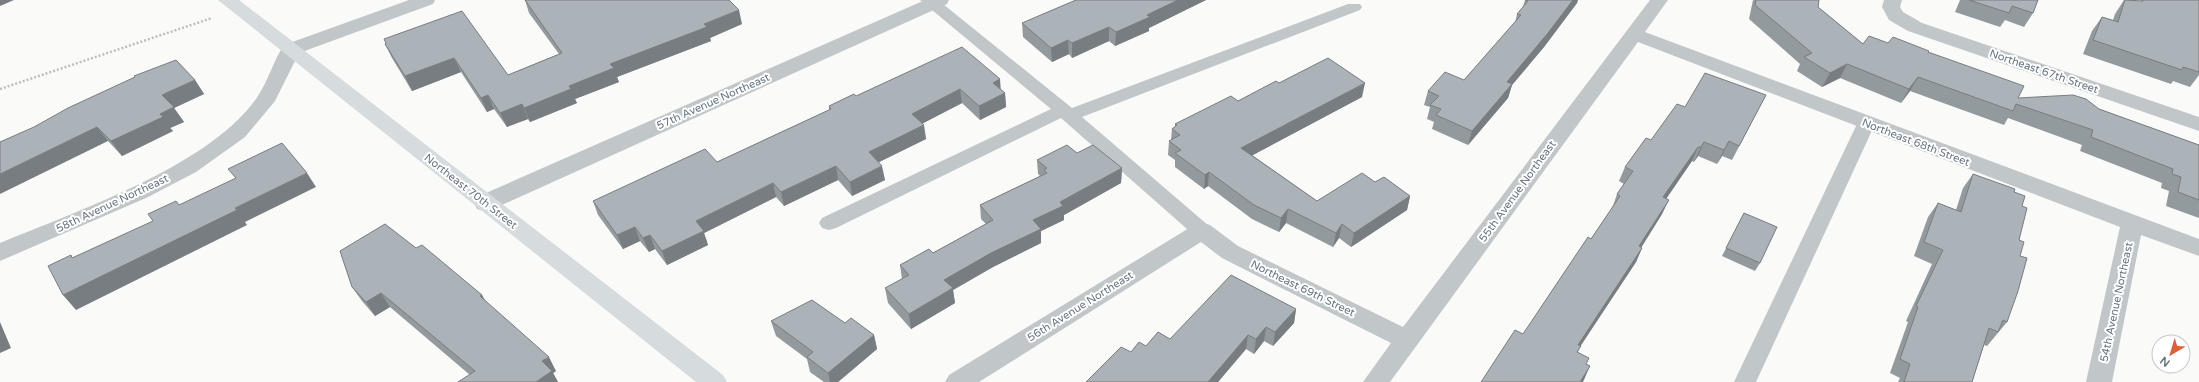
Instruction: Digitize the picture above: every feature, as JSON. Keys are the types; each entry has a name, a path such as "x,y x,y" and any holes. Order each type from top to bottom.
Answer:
{"main road":[{"name":"Northeast 70th Street","path":"227,0 714,382"}],"street":[{"path":"291,49 426,0"},
{"name":"55th Avenue Northeast","path":"1376,382 1659,0"},
{"name":"57th Avenue Northeast","path":"485,203 933,1"},
{"name":"Northeast 67th Street","path":"1893,6 1902,20 1915,27 2199,124"},
{"name":"Northeast 68th Street","path":"1633,34 1866,124 2199,248"},
{"name":"58th Avenue Northeast","path":"0,254 138,193 188,167 238,132 265,101 291,49"},
{"name":"54th Avenue Northeast","path":"2099,382 2132,223"},
{"name":"Northeast 69th Street","path":"1202,231 1230,252 1407,340"},
{"name":"56th Avenue Northeast","path":"958,382 1202,231"}],"lane":[{"path":"933,1 1067,112 1202,231"},
{"path":"829,223 1067,112 1354,8"},
{"path":"1745,382 1866,124"}],"path":[{"path":"0,89 210,19"}],"building":[{"path":"525,0 729,0 739,10 704,24 707,27 610,64 614,68 569,86 571,89 524,108 522,104 500,113 488,95 481,98 454,58 405,76 385,44 384,39 462,11 508,75 562,53"},
{"path":"1076,0 1178,0 1147,15 1150,17 1116,32 1109,27 1072,43 1068,40 1051,48 1022,23"},
{"path":"1525,0 1573,0 1548,33 1507,82 1512,84 1472,131 1436,115 1441,109 1430,105 1439,96 1428,91 1445,72 1464,80 1521,15 1517,14 1528,1"},
{"path":"1756,0 1819,0 1818,7 1863,44 1869,36 1888,43 1893,37 1929,51 1928,52 2024,86 2018,98 2073,95 2086,99 2099,109 2199,145 2199,200 2178,192 2181,177 2172,174 2173,169 2091,137 2093,130 2016,104 2013,111 1918,77 1909,89 1847,64 1830,73 1804,57 1812,53 1755,5"},
{"path":"1969,0 2038,0 2033,13 2012,6 2009,13"},
{"path":"2125,0 2199,0 2199,72 2183,67 2182,70 2093,40 2102,17 2118,22"},
{"path":"962,47 1000,79 993,83 1005,93 979,106 960,89 912,114 924,125 869,152 882,166 850,182 836,166 781,192 773,183 696,221 704,231 662,251 650,235 643,238 635,227 617,235 593,201 705,149 717,162 831,109 829,106 854,94 856,96"},
{"path":"1328,58 1365,83 1241,148 1317,201 1362,173 1375,182 1384,177 1410,196 1354,233 1342,224 1336,233 1288,209 1281,218 1254,205 1209,172 1205,175 1175,153 1181,150 1169,141 1180,135 1172,129 1177,125 1175,124 1231,96 1238,101 1276,81 1279,83"},
{"path":"176,60 195,80 162,95 174,107 160,114 163,117 111,141 97,127 0,174 0,142 34,127 68,108 135,77 134,76"},
{"path":"1705,73 1766,95 1739,146 1729,141 1724,150 1704,142 1701,147 1698,147 1663,197 1669,200 1639,246 1642,248 1578,345 1581,346 1577,352 1589,358 1586,364 1590,366 1580,382 1481,382 1515,330 1523,334 1588,237 1591,239 1620,196 1617,194 1633,171 1625,167 1646,138 1651,140 1677,104 1685,107"},
{"path":"282,143 307,173 235,208 237,210 63,295 48,266 71,255 72,258 153,221 148,214 176,201 179,205 236,178 228,169"},
{"path":"1067,145 1077,153 1093,145 1122,168 1060,202 1063,206 1033,220 1041,229 991,253 944,280 953,288 909,314 885,288 909,275 900,265 929,249 933,253 993,220 980,205 1047,173 1044,170 1047,168 1037,160"},
{"path":"1973,174 2015,189 2014,192 2025,196 2022,206 2027,208 2019,240 2024,242 2020,256 2027,258 2018,291 2007,322 2003,320 1998,332 1989,328 1972,382 1904,382 1910,364 1900,359 1918,307 1916,306 1943,250 1924,242 1938,203 1961,212"},
{"path":"1744,213 1777,227 1760,263 1726,248"},
{"path":"385,224 416,248 422,245 482,295 480,296 549,357 542,361 552,371 536,382 458,382 475,371 381,293 366,302 352,287 340,251"},
{"path":"1231,275 1296,309 1275,332 1266,327 1256,339 1248,335 1208,382 1086,382 1121,347 1131,352 1139,342 1146,346 1158,332 1170,339"},
{"path":"812,300 845,323 851,318 874,335 828,373 807,357 813,352 771,321"}]}
